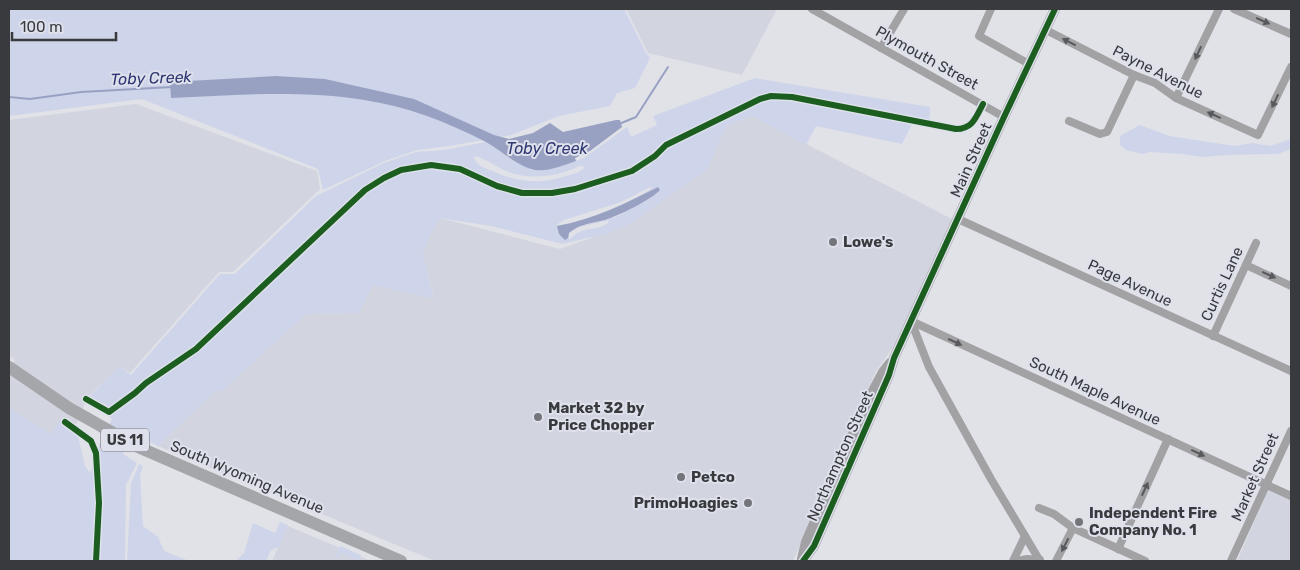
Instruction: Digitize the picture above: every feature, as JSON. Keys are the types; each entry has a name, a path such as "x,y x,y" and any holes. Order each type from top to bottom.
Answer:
{"main road":[{"name":"South Wyoming Avenue","path":"9,367 69,408 138,447 401,561"}],"street":[{"name":"Plymouth Street","path":"812,9 1004,117"},
{"path":"880,48 904,9"},
{"path":"992,9 979,36 1029,64"},
{"name":"Main Street","path":"911,321 1055,9"},
{"path":"1176,98 1219,9"},
{"path":"1234,9 1291,34"},
{"name":"Payne Avenue","path":"1046,30 1134,75 1155,83 1176,98 1258,135 1291,67"},
{"path":"1069,121 1100,134 1108,132 1134,75"},
{"name":"Page Avenue","path":"958,219 1291,371"},
{"name":"Curtis Lane","path":"1213,336 1256,243"},
{"path":"1246,265 1291,286"},
{"path":"911,321 929,367 1040,561"},
{"name":"Northampton Street","path":"802,561 814,546 911,321"},
{"name":"South Maple Avenue","path":"911,321 1291,496"},
{"name":"Market Street","path":"1231,561 1268,485 1291,431"},
{"path":"1118,549 1168,439"},
{"path":"1039,508 1054,514 1073,528 1145,561"},
{"path":"1056,561 1073,528"},
{"path":"1013,561 1025,536"},
{"path":"1018,561 1027,559 1040,561"}],"shaded area":[{"path":"9,9 624,9 650,58 635,88 617,93 610,106 559,116 511,135 417,150 385,161 323,190 318,169 142,99 9,116"},
{"path":"626,9 777,9 742,75 648,53"},
{"path":"755,78 930,107 929,127 912,124 902,144 816,126 806,145 752,116 726,126 708,169 630,224 605,234 562,244 491,226 440,218 429,237 423,254 434,299 373,285 359,313 306,314 221,392 217,390 158,446 131,432 123,454 137,463 126,485 125,561 9,561 9,408 51,434 60,420 77,432 85,466 90,473 100,443 112,419 88,398 120,366 131,375 220,274 235,274 316,196 384,163 416,152 444,150 486,142 512,160 555,168 584,158 627,127 631,137 657,125 653,116","holes":["476,156 504,170 523,176 552,175 580,166 584,168 576,173 556,179 527,181 499,174 481,166 474,159","652,186 650,190 592,218 605,213 658,187 635,206 620,215 579,227 609,220 608,223 597,228 584,230 569,240 569,233 557,226 566,224 556,225 564,220 621,202"]},
{"path":"136,104 317,171 320,189 233,272 219,272 130,373 120,366 88,397 67,445 9,408 9,371 15,360 9,355 9,120"},
{"path":"752,116 952,219 894,346 876,371 793,561 435,561 158,446 218,389 221,392 306,314 359,313 373,285 434,298 423,254 429,237 440,218 560,249 630,224 708,169 726,126"},
{"path":"1140,125 1169,136 1235,146 1252,143 1270,146 1291,139 1291,149 1278,154 1203,157 1150,152 1143,154 1126,150 1120,145 1120,136"},
{"path":"139,464 143,466 140,475 143,526 158,537 164,551 189,561 127,561 131,484"},
{"path":"1271,483 1291,493 1291,561 1237,561"},
{"path":"280,522 288,525 279,547 271,550 266,561 236,561 244,553 253,523 275,533"},
{"path":"288,526 371,561 272,561"},
{"path":"340,546 361,555 359,561 340,553 337,559 335,558"}],"water":[{"name":"Toby Creek","path":"276,76 325,79 414,99 494,135 509,139 533,133 550,123 563,132 616,120 620,120 622,127 590,151 575,158 576,161 556,168 535,170 522,165 486,142 464,131 396,106 332,96 300,94 171,98 170,82"},
{"path":"658,187 660,190 656,194 642,203 605,220 577,228 569,233 568,238 565,240 559,234 557,226 597,215"}],"waterway":[{"name":"Toby Creek","path":"619,124 636,117 668,67"},
{"name":"Toby Creek","path":"9,97 30,99 81,92 172,87"}],"cycle path":[{"path":"803,561 814,546 889,375 894,358 1055,9"},
{"path":"86,399 109,412 146,383 196,349 365,190 401,170 431,165 460,169 497,186 522,193 552,193 575,189 632,171 655,156 666,145 760,99 771,96 792,97 956,129 970,125 983,104"},
{"path":"65,422 91,441 96,453 99,503 96,561"}],"place":[{"name":"Lowe's","path":"833,242"},
{"name":"Market 32 by Price Chopper","path":"538,417"},
{"name":"Petco","path":"681,477"},
{"name":"PrimoHoagies","path":"748,503"},
{"name":"Independent Fire Company No. 1","path":"1079,522"}]}
